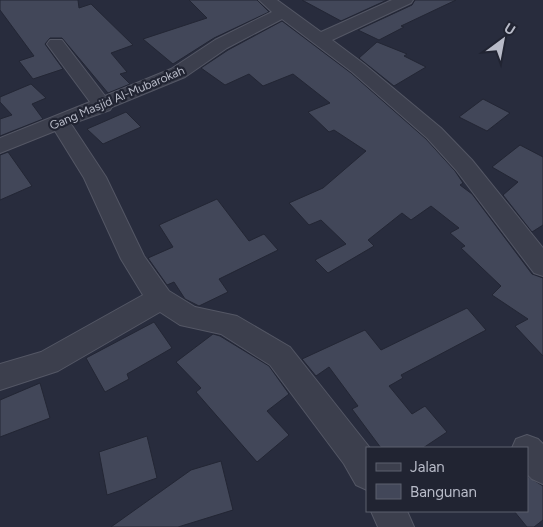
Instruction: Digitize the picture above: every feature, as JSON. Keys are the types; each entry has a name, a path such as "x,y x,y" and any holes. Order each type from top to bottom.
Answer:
{"street":[{"path":"267,0 358,68 434,133 464,165 543,266"},
{"path":"311,34 405,0"},
{"path":"311,34 354,9"},
{"name":"Gang Masjid Al-Mubarokah","path":"0,146 103,106 178,74 221,44 282,13"},
{"path":"56,44 103,106"},
{"path":"60,123 95,177 133,259 160,299 189,317 227,324 280,356 355,453 366,472"},
{"path":"0,377 48,362 160,299"},
{"path":"528,451 543,468"},
{"path":"389,512 398,527"}],"building":[{"path":"0,0 78,0 79,8 91,4 133,45 111,53 127,72 120,74 130,84 108,93 62,38 50,38 45,44 63,69 33,79 19,61 34,56 0,10"},
{"path":"189,0 257,0 269,12 214,38 173,64 143,39 207,18"},
{"path":"302,0 387,0 341,21"},
{"path":"415,0 456,0 401,26 404,27 379,40 358,30 412,5"},
{"path":"282,21 351,73 426,139 455,171 463,183 460,185 472,194 532,274 543,278 543,356 515,326 528,319 492,295 501,286 461,248 465,246 450,233 459,228 431,206 411,220 402,213 368,240 374,246 328,273 315,260 346,244 321,220 309,225 289,203 323,188 366,151 334,130 329,132 308,112 330,103 293,74 263,86 249,74 225,85 201,68 228,50"},
{"path":"377,42 407,54 404,56 426,67 394,86 359,58"},
{"path":"31,84 46,98 32,104 43,119 0,136 0,119 12,115 0,102 0,97"},
{"path":"483,99 510,113 487,131 459,117"},
{"path":"126,112 141,127 103,144 87,129"},
{"path":"520,145 543,157 543,225 532,232 503,195 518,182 492,167"},
{"path":"8,152 32,186 0,200 0,155"},
{"path":"217,199 249,241 264,234 278,250 219,279 228,292 199,306 185,299 174,282 167,285 148,258 173,247 159,225"},
{"path":"467,308 486,330 401,375 403,378 389,386 412,414 425,406 447,432 424,447 380,447 352,409 358,406 329,367 316,376 302,359 365,330 381,350"},
{"path":"154,322 172,348 127,374 129,379 105,392 86,358"},
{"path":"213,334 220,336 269,366 289,394 267,411 289,435 257,462 196,392 201,388 176,362"},
{"path":"40,383 50,418 0,437 0,400"},
{"path":"147,436 157,478 107,495 99,452"},
{"path":"221,461 233,510 178,527 111,527 191,470"},
{"path":"528,477 543,486 543,520 534,527 527,527 515,512 528,512"}]}
